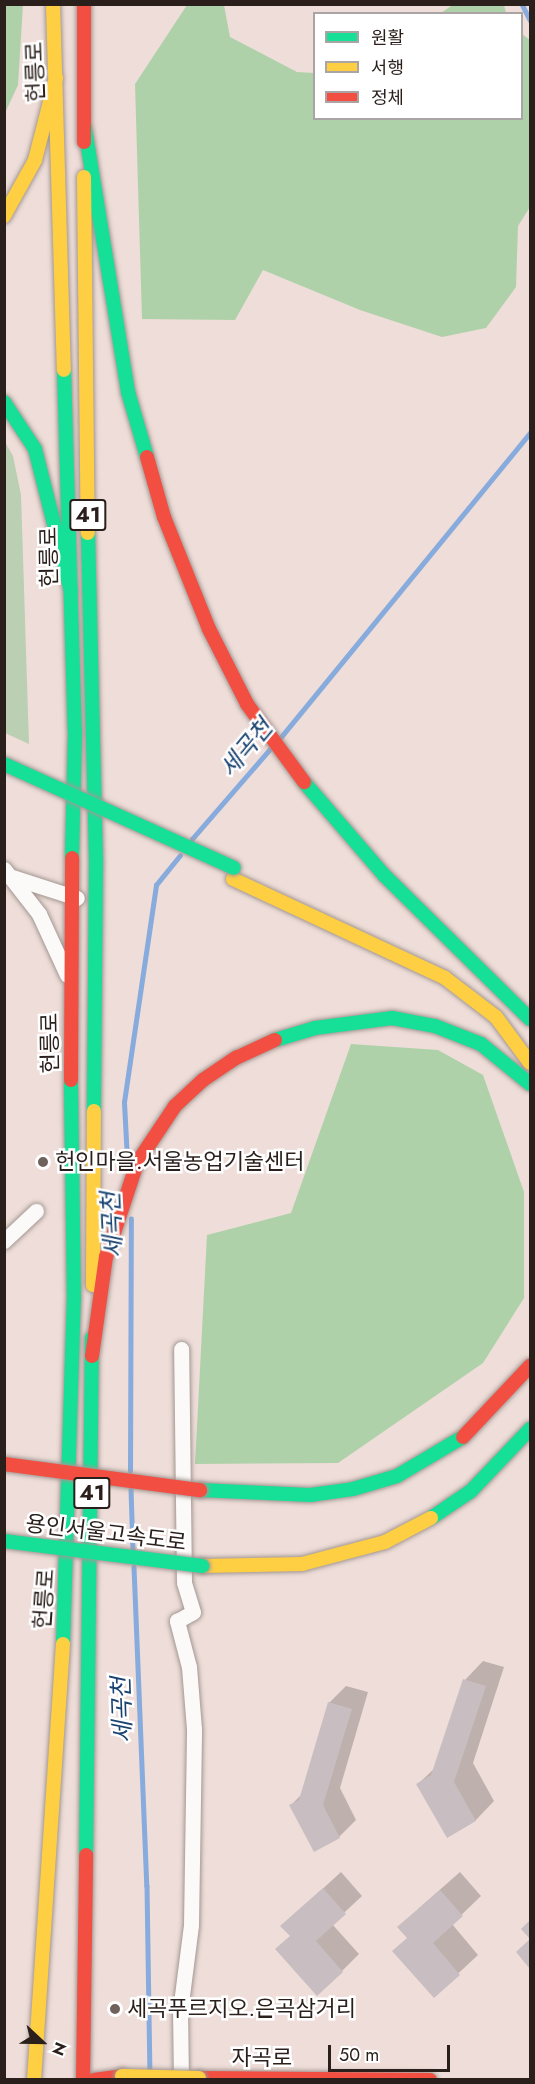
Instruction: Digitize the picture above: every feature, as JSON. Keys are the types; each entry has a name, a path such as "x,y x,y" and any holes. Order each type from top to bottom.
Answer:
{"main road":[{"name":"헌릉로","path":"34,2079 67,1592 74,1300 70,983 75,730 53,4"},
{"name":"헌릉로","path":"83,2079 95,906 85,382 84,4"},
{"path":"4,216 29,175 41,144 56,78"},
{"path":"84,123 128,392 146,461 184,573 247,704 307,786 384,875 531,1019"},
{"path":"4,402 27,430 35,449 70,591"},
{"path":"4,764 446,978 496,1017 531,1063"},
{"path":"4,777 233,873 459,972 498,1002 531,1033"},
{"path":"92,1356 105,1265 124,1196 145,1148 175,1106 220,1068 268,1042 315,1028 374,1018 423,1023 468,1038 501,1057 531,1084"},
{"path":"4,1464 201,1490 310,1495 353,1489 397,1476 428,1461 472,1431 531,1366"},
{"name":"용인서울고속도로","path":"4,1541 202,1566 302,1564 385,1542 426,1522 491,1474 531,1429"},
{"name":"자곡로","path":"94,2079 122,2076 430,2079"}],"street":[{"path":"8,873 95,906"},
{"path":"8,873 39,914 70,983"},
{"path":"4,1241 36,1211"},
{"path":"181,2079 180,2011 191,1926 194,1729 189,1667 177,1621 193,1612 184,1582 182,1349"}],"green space":[{"path":"5,4 23,5 18,85 5,113"},
{"path":"454,4 504,5 506,12 442,12"},
{"path":"187,5 224,5 230,37 297,72 313,73 313,120 523,120 523,35 530,40 530,207 518,226 516,287 486,328 442,337 360,310 263,270 235,320 142,319 135,84"},
{"path":"4,440 13,456 21,495 29,744 5,733"},
{"path":"351,1044 438,1050 483,1075 524,1192 524,1298 483,1363 338,1463 195,1464 207,1235 291,1213"}],"building":[{"path":"463,1679 486,1686 454,1782 476,1821 447,1838 416,1784 431,1775"},
{"path":"328,1702 352,1709 323,1805 340,1838 314,1852 289,1805 299,1800"},
{"path":"323,1888 346,1914 316,1941 343,1972 317,1996 275,1949 290,1936 280,1926"},
{"path":"440,1890 463,1916 433,1943 460,1975 434,1998 392,1951 407,1938 397,1927"},
{"path":"530,1920 530,1939 521,1929"},
{"path":"530,1939 530,1969 516,1952"}],"waterway":[{"name":"세곡천","path":"522,4 530,20"},
{"name":"세곡천","path":"281,737 530,433"},
{"name":"세곡천","path":"192,839 269,750"},
{"name":"세곡천","path":"127,1160 124,1102 156,885 180,855"},
{"name":"세곡천","path":"130,1471 131,1219"},
{"name":"세곡천","path":"131,1489 133,1549"},
{"name":"세곡천","path":"134,1567 147,1886 150,2071"}],"traffic: fast":[{"path":"84,123 128,392 147,457"},
{"path":"64,370 75,731 72,858"},
{"path":"4,402 35,449 71,591"},
{"path":"88,533 96,863 94,1111"},
{"path":"4,764 234,868"},
{"path":"304,782 384,875 530,1019"},
{"path":"275,1040 315,1028 392,1018 435,1026 481,1044 530,1084"},
{"path":"63,1644 74,1300 71,1080"},
{"path":"86,1855 92,1338"},
{"path":"431,1518 471,1491 530,1429"},
{"path":"200,1490 310,1495 353,1489 397,1476 463,1437"},
{"path":"4,1541 202,1566"}],"traffic: slow":[{"path":"53,4 64,370"},
{"path":"4,216 35,160 56,78"},
{"path":"84,177 88,533"},
{"path":"233,879 445,978 496,1017 530,1063"},
{"path":"93,1285 94,1111"},
{"path":"202,1566 302,1564 385,1542 431,1518"},
{"path":"34,2080 63,1644"},
{"path":"122,2076 199,2078"}],"traffic: jam":[{"path":"84,4 84,142"},
{"path":"147,457 164,517 209,629 247,704 304,782"},
{"path":"71,1080 72,858"},
{"path":"92,1356 106,1257 137,1163 175,1106 203,1080 236,1058 275,1040"},
{"path":"463,1437 530,1366"},
{"path":"4,1464 200,1490"},
{"path":"83,2080 86,1855"},
{"path":"94,2080 122,2076"},
{"path":"199,2078 430,2080"}],"place":[{"name":"헌인마을.서울농업기술센터","path":"43,1162"},
{"name":"세곡푸르지오.은곡삼거리","path":"115,2009"}]}
